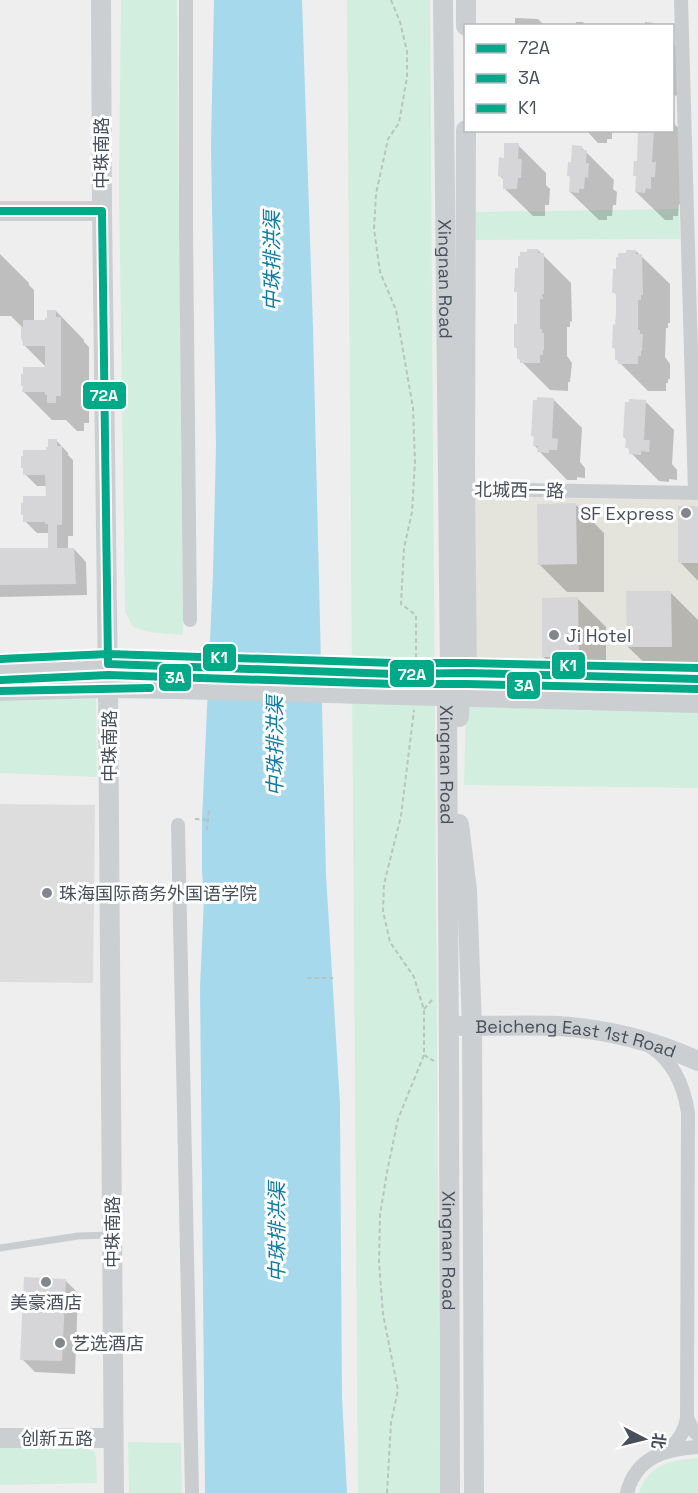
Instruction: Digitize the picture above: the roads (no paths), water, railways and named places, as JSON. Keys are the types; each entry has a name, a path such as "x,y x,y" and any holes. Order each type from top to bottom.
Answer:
{"street":[{"name":"中珠南路","path":"101,0 114,1493"},
{"path":"186,0 190,620"},
{"name":"Xingnan Road","path":"443,0 456,488 458,673 453,696 449,1026 450,1493"},
{"path":"466,0 466,24"},
{"path":"681,0 697,493"},
{"name":"Xingnan Road","path":"456,488 466,132"},
{"path":"0,211 102,211"},
{"name":"北城西一路","path":"456,488 697,493"},
{"path":"0,670 108,664 394,674 458,673 698,679"},
{"path":"0,691 176,688 698,704"},
{"name":"Xingnan Road","path":"453,696 458,761 459,833 467,890 472,1026 474,1493"},
{"path":"178,825 192,1493"},
{"name":"Beicheng East 1st Road","path":"449,1026 560,1026 642,1040 698,1061"},
{"path":"627,1493 636,1472 650,1459 677,1442 684,1431 687,1418 688,1113 679,1078 669,1063 642,1040"},
{"path":"688,1113 698,1100"},
{"path":"687,1418 698,1435"},
{"name":"创新五路","path":"0,1438 113,1438"},
{"path":"667,1450 698,1447"}],"lane":[{"path":"0,1248 78,1236 112,1235"}],"water":[{"name":"中珠排洪渠","path":"214,0 302,0 313,328 326,875 340,1104 342,1397 347,1493 205,1493 200,988 204,898 202,820 216,446 211,145"}],"place":[{"name":"SF Express","path":"686,513"},
{"name":"Ji Hotel","path":"554,635"},
{"name":"珠海国际商务外国语学院","path":"47,893"},
{"name":"美豪酒店","path":"46,1282"},
{"name":"艺选酒店","path":"60,1343"}]}
